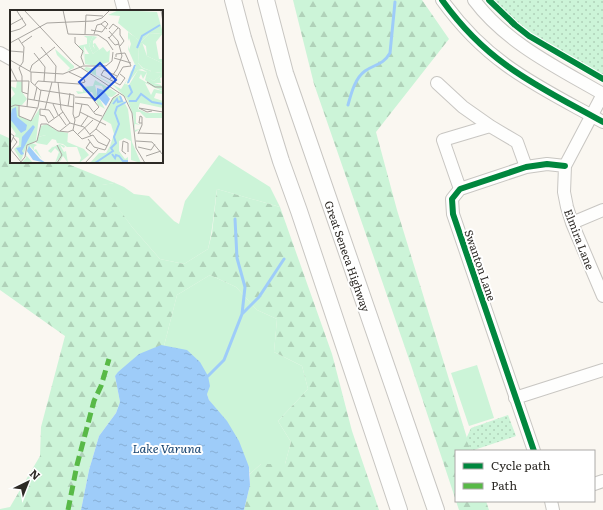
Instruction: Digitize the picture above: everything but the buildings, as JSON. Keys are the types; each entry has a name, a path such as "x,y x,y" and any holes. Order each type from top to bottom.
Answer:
{"main road":[{"path":"234,0 243,38 281,161 399,510"},
{"name":"Great Seneca Highway","path":"266,0 285,73 436,510"}],"street":[{"path":"121,0 124,10"},
{"path":"442,0 474,38 506,66 603,122"},
{"path":"474,0 494,22 515,41 603,94"},
{"path":"0,53 10,58"},
{"path":"437,83 463,107 490,126 517,142 526,167"},
{"name":"Elmira Lane","path":"603,94 565,166 564,192 572,223 603,296"},
{"path":"490,126 444,140 460,189 526,167 547,164 565,166"},
{"name":"Swanton Lane","path":"460,189 452,200 453,214 534,450"},
{"path":"572,223 603,210"},
{"path":"515,398 603,370"}],"green space":[{"path":"293,0 422,0 449,39 376,132 397,210 471,450 455,450 455,498 411,365 314,84"},
{"path":"491,0 603,0 603,78 544,44 516,24"},
{"path":"0,134 10,139 10,163 65,163 115,183 102,185 132,227 160,259 184,264 208,249 212,233 217,189 280,207 332,354 352,431 379,510 244,510 250,485 250,474 261,464 285,464 291,442 278,421 308,389 302,366 274,352 277,319 257,310 236,287 210,275 177,295 164,346 115,376 120,402 116,413 99,436 89,470 81,510 0,510 10,507 40,456 41,427 65,336 0,290"},
{"path":"219,155 270,187 280,207 217,189 208,249 184,264 160,259 132,227 101,185 115,183 134,194 149,196 174,221 179,224 185,201"},
{"path":"210,275 236,287 257,310 277,319 274,352 302,366 308,389 278,421 291,442 285,464 261,464 250,474 249,467 209,400 207,394 164,346 177,295"},
{"path":"477,365 494,418 469,426 451,373"},
{"path":"508,415 516,436 471,450 466,439 471,428"},
{"path":"456,502 486,502 489,510 459,510"}],"water":[{"name":"Lake Varuna","path":"161,345 187,350 200,362 208,376 210,386 207,394 209,400 227,421 239,441 249,467 250,485 244,510 81,510 89,470 99,436 116,413 120,402 115,376 139,354"}],"waterway":[{"path":"348,105 354,86 362,74 385,60 390,53 395,2"},
{"path":"235,219 237,258 245,287 242,314"},
{"path":"208,376 224,360 242,314 259,297 284,259"}],"marked path":[{"path":"68,510 77,465 94,401 101,386 109,359"}],"cycle path":[{"path":"442,0 471,35 497,58 541,88 603,122"},
{"path":"489,0 529,36 603,79"},
{"path":"534,450 453,214 452,199 460,189 526,167 547,164 565,166"}]}
